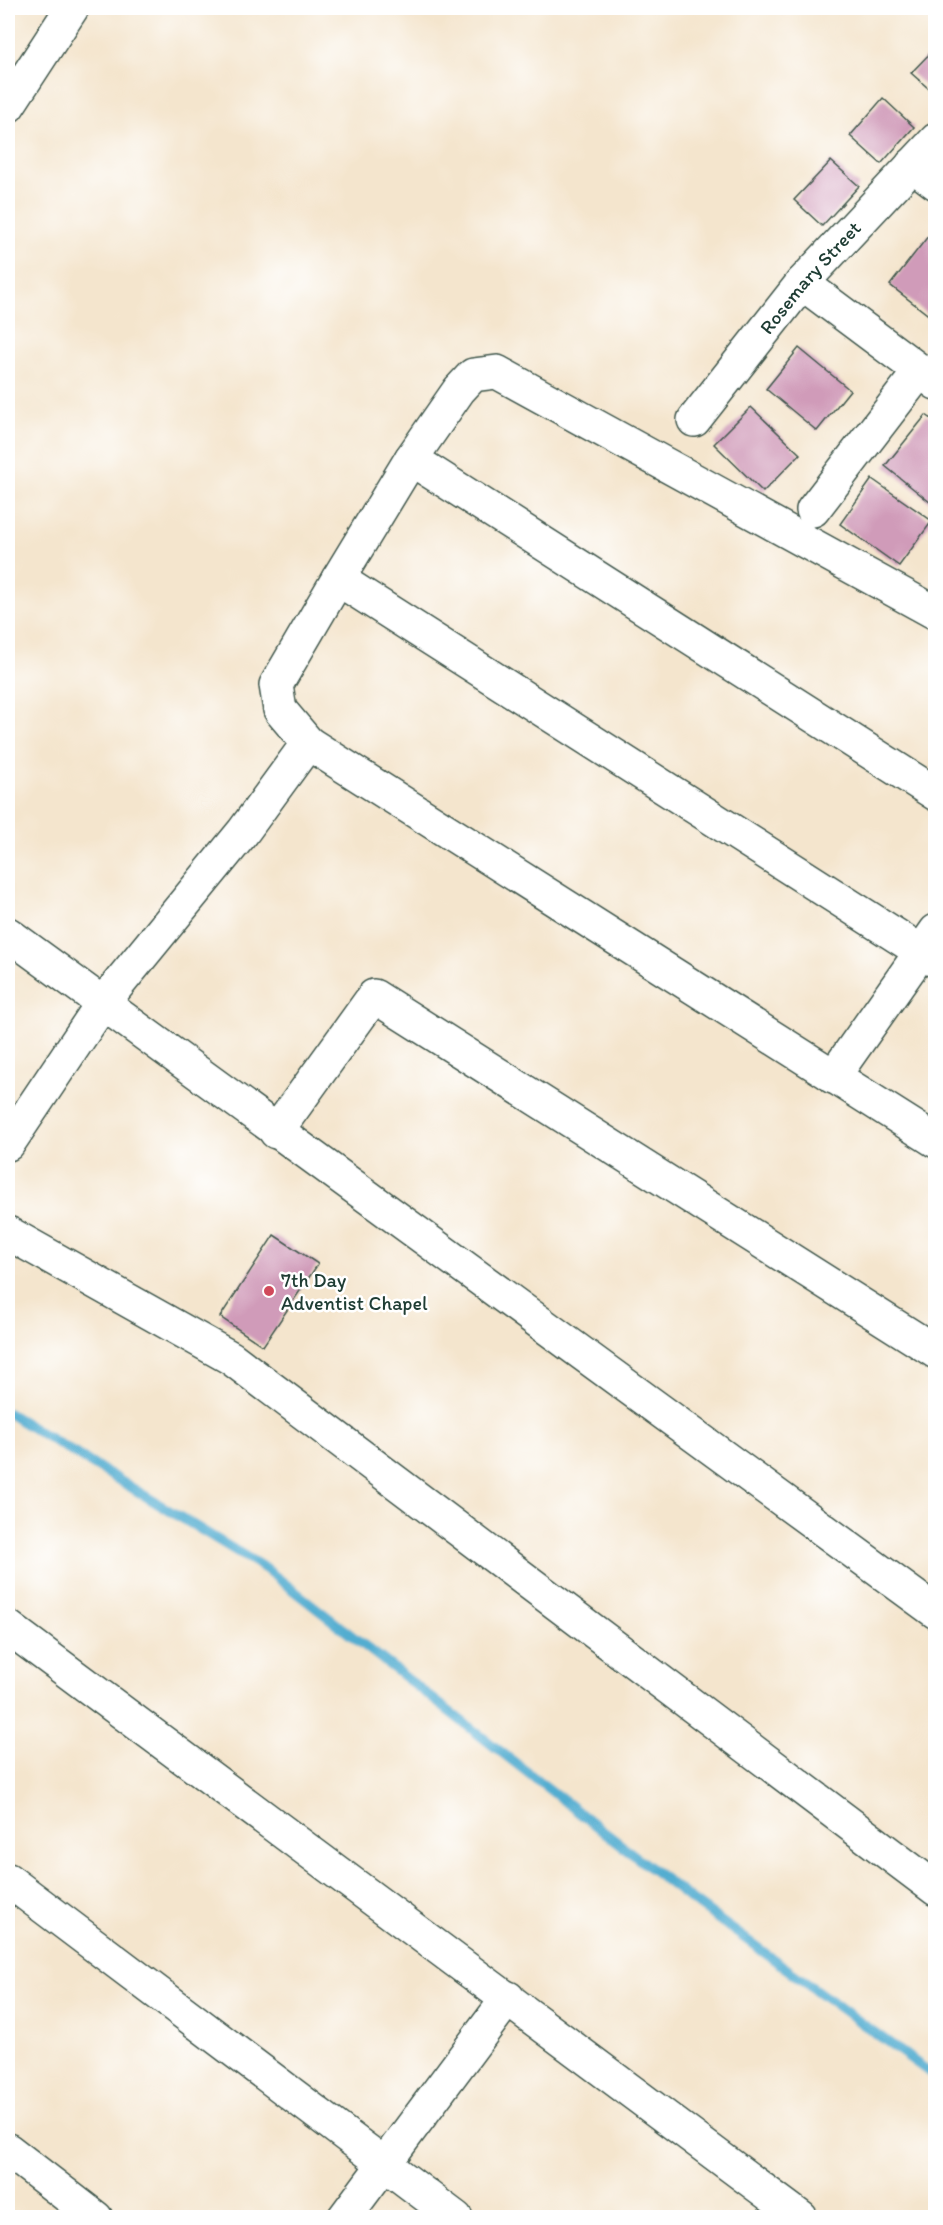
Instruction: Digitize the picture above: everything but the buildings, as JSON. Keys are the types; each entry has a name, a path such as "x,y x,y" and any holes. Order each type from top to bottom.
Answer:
{"street":[{"path":"8,106 72,8"},
{"name":"Rosemary Street","path":"694,420 802,284 924,174 936,140"},
{"path":"802,284 928,377 813,510"},
{"path":"936,613 497,372 473,375 459,390 411,459 276,685 280,710 308,743 936,1141"},
{"path":"411,459 936,794"},
{"path":"338,579 931,948 833,1077"},
{"path":"8,1144 102,1004 243,831 308,743"},
{"path":"8,934 936,1612"},
{"path":"276,1132 374,996 936,1352"},
{"path":"8,1233 231,1358 933,1881"},
{"path":"8,1627 801,2217"},
{"path":"8,1880 383,2165 456,2217"},
{"path":"344,2217 508,1998"},
{"path":"8,2150 96,2217"}],"waterway":[{"path":"8,1413 266,1569 689,1898 936,2077"}],"place":[{"name":"7th Day Adventist Chapel","path":"269,1291"}]}
